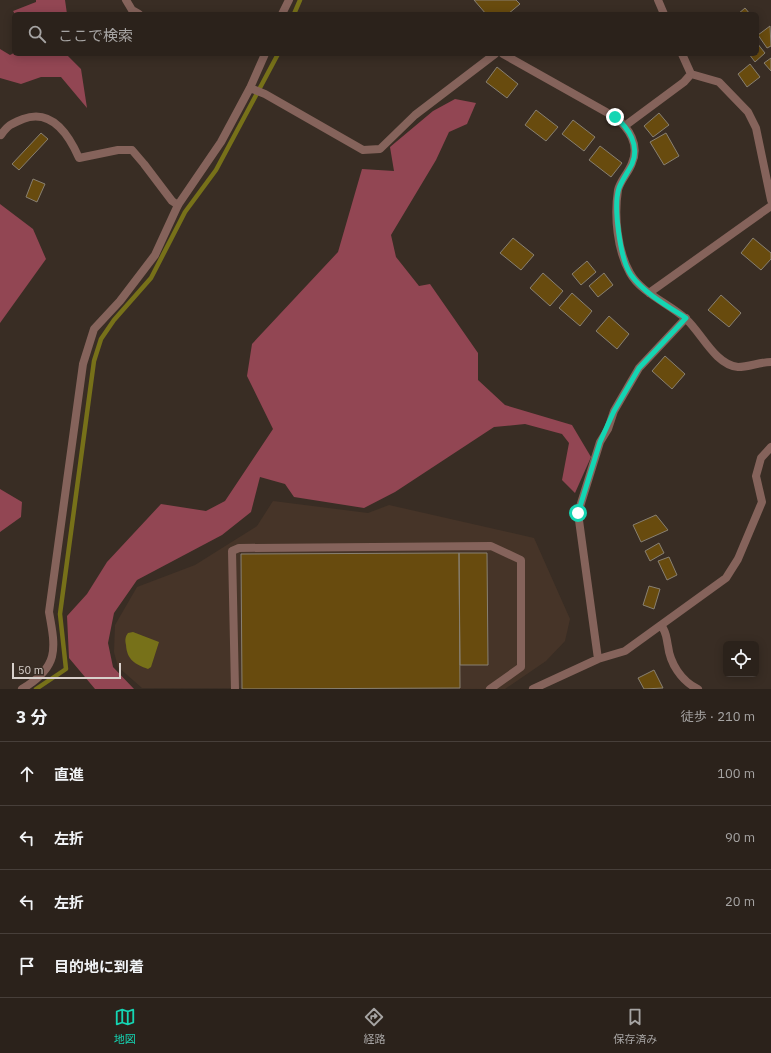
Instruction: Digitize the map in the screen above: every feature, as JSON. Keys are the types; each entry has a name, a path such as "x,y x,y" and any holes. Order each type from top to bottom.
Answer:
{"street":[{"path":"126,0 132,10 136,12"},
{"path":"283,12 289,0"},
{"path":"658,0 663,12"},
{"path":"22,689 49,667 55,645 50,612 83,364 94,329 120,301 155,255 178,205 221,142 252,89 264,56"},
{"path":"252,89 265,94 363,150 380,149 415,115 491,56"},
{"path":"508,56 615,117 626,125 636,152 632,163 618,189 618,231 624,260 630,275 649,293 686,318 712,351 725,362 738,367 771,362"},
{"path":"683,56 691,74"},
{"path":"626,125 684,82 691,74"},
{"path":"691,74 720,82 748,112 756,128 771,200"},
{"path":"0,135 8,125 28,117 39,116 49,119 62,129 71,140 79,158 118,150 132,150 172,201 178,205"},
{"path":"649,293 771,206"},
{"path":"598,659 578,513 600,442 614,411 639,368 686,318"},
{"path":"533,689 546,685 598,659 625,651 726,578 738,559 762,502 756,476 761,458 771,447"},
{"path":"235,689 232,551 239,548 491,546 522,560 521,667 490,689"},
{"path":"661,625 667,633 671,660 684,680 698,689"}],"shaded area":[{"path":"36,0 65,0 67,12 13,11 36,2"},
{"path":"0,49 10,55 12,54 12,56 68,56 81,69 87,108 61,77 41,77 21,84 0,78"},
{"path":"455,99 476,103 467,124 449,132 436,160 391,235 396,257 419,286 430,284 478,353 478,380 505,405 572,425 591,457 575,493 562,480 569,443 562,434 525,424 494,427 395,492 364,508 294,497 285,484 260,477 251,512 222,535 137,580 114,613 108,643 113,667 134,689 95,689 69,658 67,616 87,594 107,562 161,504 206,511 225,501 273,429 247,376 252,344 338,252 362,169 394,171 390,147 433,111"},
{"path":"0,204 33,229 46,259 0,323"},
{"path":"0,489 22,502 21,517 0,532"},
{"path":"273,501 368,513 389,505 534,538 570,619 565,641 546,661 505,689 142,688 118,667 114,652 115,625 137,587 195,565 257,526"},
{"path":"133,632 159,642 151,667 148,669 132,661 128,654 125,640 128,633"}],"building":[{"path":"474,0 516,0 520,4 510,12 484,12"},
{"path":"745,8 748,12 740,12"},
{"path":"770,26 771,46 767,48 759,34"},
{"path":"759,46 765,53 755,62 750,56 759,56"},
{"path":"771,58 771,71 764,63"},
{"path":"750,64 760,77 747,87 738,74"},
{"path":"497,67 518,84 507,98 486,82"},
{"path":"536,110 558,127 546,141 525,125"},
{"path":"659,113 669,125 653,137 644,126"},
{"path":"573,120 595,137 584,151 562,134"},
{"path":"41,133 48,139 19,170 12,164"},
{"path":"666,133 679,156 664,165 650,142"},
{"path":"600,146 622,163 611,177 589,160"},
{"path":"33,179 45,184 37,202 26,197"},
{"path":"513,238 534,255 521,270 500,253"},
{"path":"753,238 771,253 771,259 761,270 741,253"},
{"path":"587,261 596,272 581,285 572,274"},
{"path":"543,273 563,291 550,306 530,288"},
{"path":"604,273 613,285 598,297 589,286"},
{"path":"572,293 592,311 580,326 559,308"},
{"path":"721,295 741,313 729,327 708,310"},
{"path":"609,316 629,334 617,349 596,331"},
{"path":"665,356 685,374 672,389 652,371"},
{"path":"656,515 668,530 641,542 633,525"},
{"path":"659,543 664,553 650,561 645,551"},
{"path":"459,553 460,688 242,689 241,554"},
{"path":"459,553 487,553 488,665 460,665"},
{"path":"669,557 677,575 667,580 658,561"},
{"path":"649,586 660,589 654,609 643,605"},
{"path":"654,670 663,688 644,689 638,678"}],"waterway":[{"path":"295,12 300,0"},
{"path":"36,689 66,669 60,614 94,361 101,339 114,320 151,278 185,212 216,170 277,56"}],"route":[{"path":"578,513 600,442 608,428 614,411 639,368 686,318 649,293 630,275 624,260 618,231 618,189 632,163 636,152 626,125 615,117"}]}
